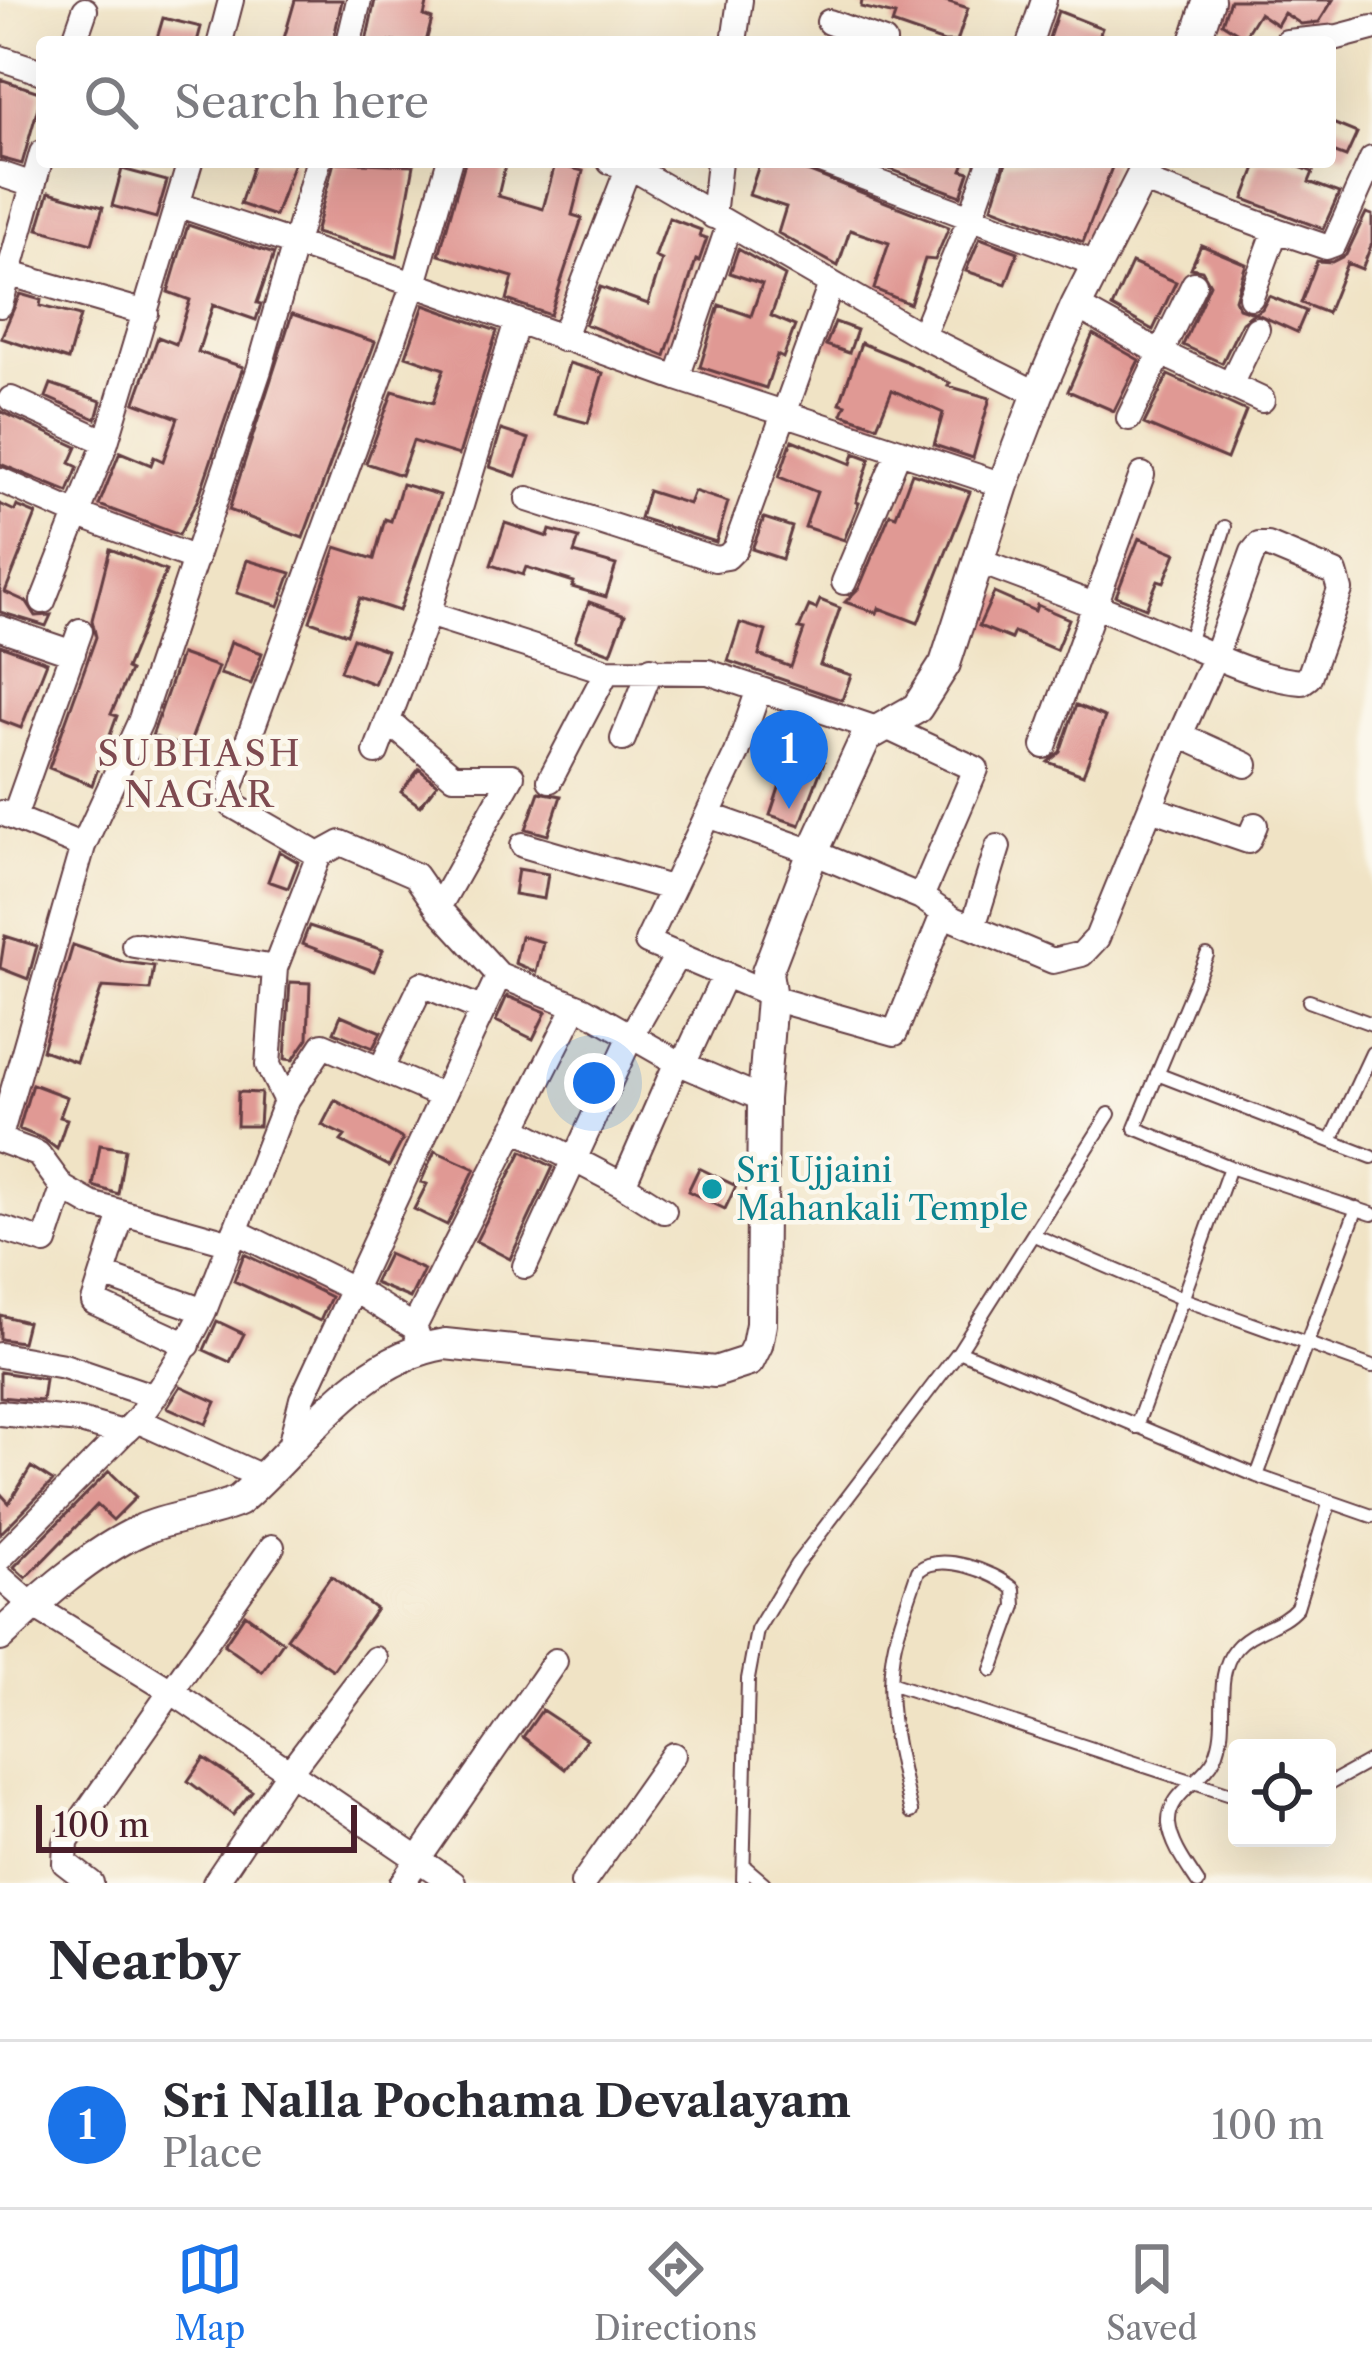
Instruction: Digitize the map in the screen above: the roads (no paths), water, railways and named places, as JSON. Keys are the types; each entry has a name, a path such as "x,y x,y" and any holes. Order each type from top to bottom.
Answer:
{"street":[{"path":"222,36 231,0"},
{"path":"350,36 359,0"},
{"path":"735,36 740,0"},
{"path":"1032,36 1044,0"},
{"path":"1197,36 1209,0"},
{"path":"76,36 85,10"},
{"path":"829,22 868,36"},
{"path":"1336,37 1372,28"},
{"path":"0,58 36,70"},
{"path":"316,168 297,246 140,722 83,846 0,1138 38,1154 63,1188 91,1204 233,1237 355,1290 418,1338 715,1372 749,1360 760,1324 763,1099 771,996 767,972 813,852 866,736 917,708 945,664 1038,394 1076,306 1145,171 1276,230 1326,247 1334,244 1372,159"},
{"path":"0,305 4,272 38,168"},
{"path":"43,601 106,442 188,168"},
{"path":"319,855 232,805 231,787 414,284 447,168"},
{"path":"562,338 618,168"},
{"path":"626,168 922,336 1038,394"},
{"path":"677,378 721,220 719,168"},
{"path":"840,168 1099,265"},
{"path":"922,336 988,168"},
{"path":"0,174 33,185"},
{"path":"179,205 1003,485"},
{"path":"1251,297 1276,230"},
{"path":"4,272 146,314"},
{"path":"528,499 715,559 727,557 735,549 831,284"},
{"path":"1129,418 1194,284"},
{"path":"1076,306 1161,353 1262,400"},
{"path":"376,752 428,614 518,321"},
{"path":"1230,385 1257,329"},
{"path":"11,399 106,442"},
{"path":"844,582 898,453"},
{"path":"1044,746 1142,475"},
{"path":"0,480 196,559"},
{"path":"708,815 921,897 973,927 1054,961 1082,954 1097,938 1215,656 1258,545 1336,573 1340,590 1309,677 1302,682 1215,656 978,561"},
{"path":"428,614 607,671 708,672 880,727 976,769 921,897"},
{"path":"0,628 76,642 7,814 83,846"},
{"path":"623,740 651,669"},
{"path":"550,779 607,671"},
{"path":"758,689 737,753 647,941 771,996 895,1033 944,912"},
{"path":"388,721 453,776 512,776 438,908"},
{"path":"1180,735 1246,765"},
{"path":"1151,808 1248,841 1255,825"},
{"path":"286,1101 268,1064 275,968 319,855 341,843 415,874 438,908 499,975 584,1009 680,1063 763,1099"},
{"path":"523,845 670,888"},
{"path":"973,927 998,847"},
{"path":"134,945 275,968"},
{"path":"525,1265 632,1034 678,954"},
{"path":"623,1185 724,974"},
{"path":"289,1451 302,1399 499,975"},
{"path":"382,1067 422,984 483,1010"},
{"path":"0,1636 117,1542 146,1528 238,1501 348,1391 397,1359 418,1338 575,1008"},
{"path":"0,1558 131,1427 188,1345 286,1101 323,1045 442,1096"},
{"path":"514,1128 664,1210"},
{"path":"0,1228 45,1243 63,1188"},
{"path":"122,1214 94,1302 188,1345"},
{"path":"104,1275 204,1311"},
{"path":"0,1355 64,1366 152,1396"},
{"path":"0,1413 131,1427 264,1478"},
{"path":"92,1883 65,1862 66,1842 272,1547"},
{"path":"0,1577 33,1606 171,1691 453,1883"},
{"path":"215,1883 375,1659"},
{"path":"402,1883 555,1661"},
{"path":"583,1883 674,1755"}],"lane":[{"path":"1188,644 1225,527"},
{"path":"1207,955 1136,1128 1230,1167 1372,1214"},
{"path":"1309,1001 1372,1024"},
{"path":"1331,1141 1372,1053"},
{"path":"1157,1074 1372,1157"},
{"path":"743,1883 748,1679 757,1630 796,1565 959,1351 1109,1114"},
{"path":"1136,1427 1230,1167"},
{"path":"1257,1476 1357,1208"},
{"path":"1034,1235 1184,1298 1372,1367"},
{"path":"959,1351 1257,1476 1372,1516"},
{"path":"1198,1883 1184,1862 1169,1822 1172,1807 1214,1759 1222,1737 1227,1661 1239,1643 1288,1618 1298,1606 1330,1501"},
{"path":"911,1812 896,1747 890,1683 895,1644 918,1571 937,1561 1006,1582 1014,1589 1015,1606 992,1670"},
{"path":"890,1683 1228,1794"},
{"path":"1336,1780 1372,1760"},
{"path":"744,1866 764,1883"}],"place":[{"name":"Sri Nalla Pochama Devalayam","path":"789,809"},
{"name":"Sri Ujjaini Mahankali Temple","path":"712,1189"}],"district":[{"name":"SUBHASH NAGAR","path":"200,774"}]}
